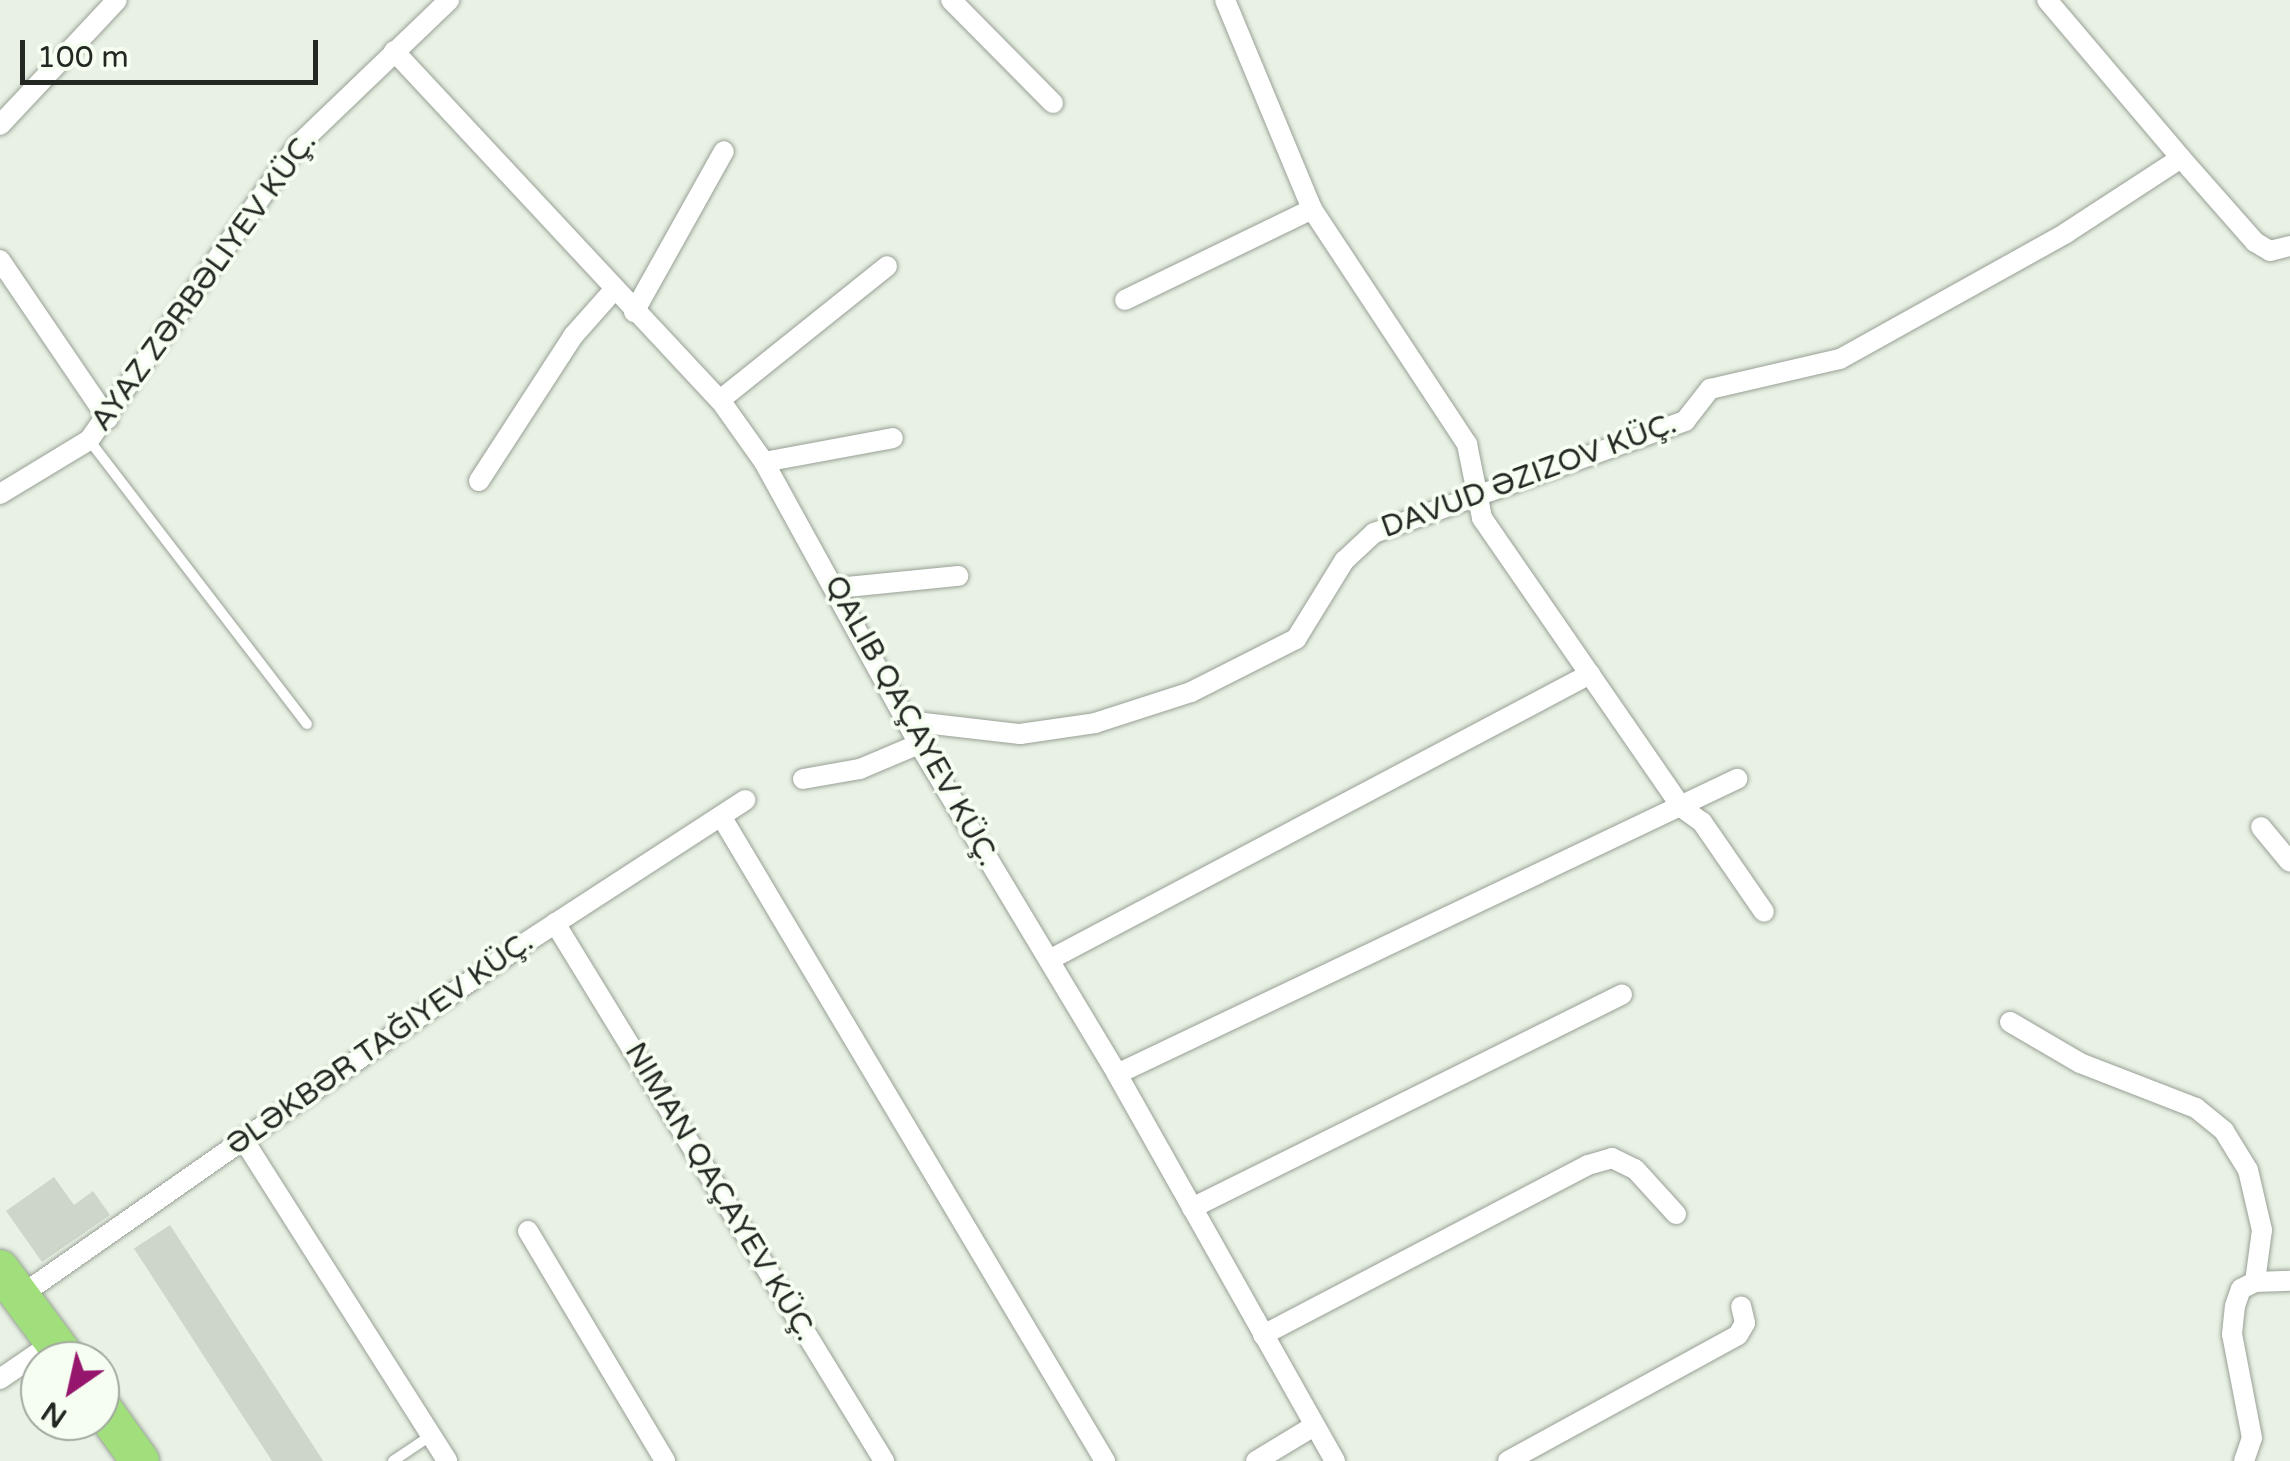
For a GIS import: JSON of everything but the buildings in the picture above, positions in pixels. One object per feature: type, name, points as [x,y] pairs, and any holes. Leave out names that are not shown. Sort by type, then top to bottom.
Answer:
[{"type":"highway","points":[[10,1282],[53,1341]]},
{"type":"highway","points":[[120,1433],[140,1461]]},
{"type":"street","points":[[0,126],[118,0]]},
{"type":"street","name":"AYAZ ZƏRBƏLIYEV KÜÇ.","points":[[0,494],[89,440],[108,419],[297,146],[449,0]]},
{"type":"street","points":[[951,0],[1053,103]]},
{"type":"street","points":[[1224,0],[1312,208],[1448,408],[1467,444],[1473,496],[1681,807],[1702,822],[1764,912]]},
{"type":"street","points":[[2047,0],[2255,242],[2287,254]]},
{"type":"street","name":"QALIB QAÇAYEV KÜÇ.","points":[[394,51],[612,292],[720,400],[764,462],[837,588],[919,744],[1117,1074],[1334,1461]]},
{"type":"street","points":[[634,312],[724,152]]},
{"type":"street","name":"DAVUD ƏZIZOV KÜÇ.","points":[[907,721],[1020,734],[1095,723],[1191,692],[1296,639],[1361,541],[1473,496],[1685,421],[1710,389],[1840,359],[2066,233],[2181,158]]},
{"type":"street","points":[[1125,300],[1312,208]]},
{"type":"street","points":[[0,260],[108,419]]},
{"type":"street","points":[[720,400],[888,266]]},
{"type":"street","points":[[479,480],[573,336],[612,292]]},
{"type":"street","points":[[764,462],[893,438]]},
{"type":"street","points":[[837,588],[958,576]]},
{"type":"street","points":[[1048,960],[1590,674]]},
{"type":"street","points":[[804,779],[860,769],[919,744]]},
{"type":"street","points":[[1117,1074],[1737,779]]},
{"type":"street","points":[[10,1282],[243,1139],[556,923],[745,800]]},
{"type":"street","points":[[721,816],[1105,1461]]},
{"type":"street","points":[[2261,827],[2290,862]]},
{"type":"street","name":"NIMAN QAÇAYEV KÜÇ.","points":[[556,923],[884,1461]]},
{"type":"street","points":[[1192,1208],[1622,995]]},
{"type":"street","points":[[2010,1022],[2080,1063],[2196,1108],[2224,1131],[2248,1170],[2262,1230],[2255,1282]]},
{"type":"street","points":[[243,1139],[447,1461]]},
{"type":"street","points":[[1263,1336],[1588,1165],[1612,1158],[1634,1168],[1676,1214]]},
{"type":"street","points":[[528,1231],[665,1461]]},
{"type":"street","points":[[2244,1461],[2252,1438],[2232,1334],[2241,1289],[2255,1282],[2290,1281]]},
{"type":"street","points":[[1508,1461],[1738,1335],[1745,1323],[1741,1306]]},
{"type":"street","points":[[1256,1461],[1314,1426]]},
{"type":"lane","points":[[89,440],[307,724]]},
{"type":"lane","points":[[393,1461],[431,1435]]}]
